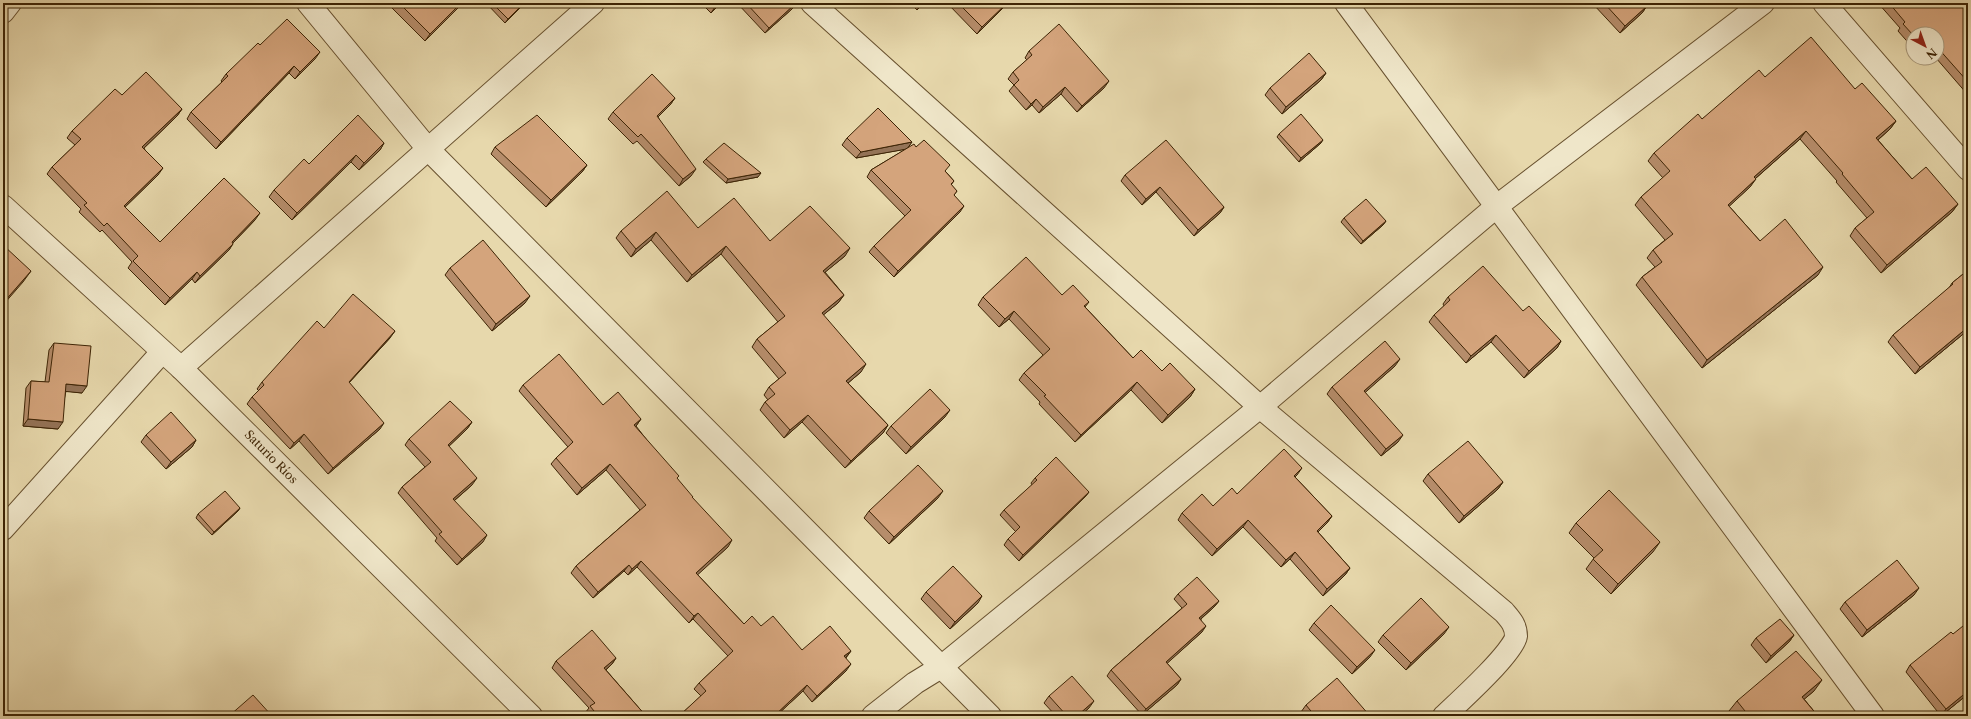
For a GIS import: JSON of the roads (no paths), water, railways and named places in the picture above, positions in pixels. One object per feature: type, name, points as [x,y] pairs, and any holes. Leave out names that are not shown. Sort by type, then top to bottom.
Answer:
[{"type":"street","points":[[3,12],[10,3]]},
{"type":"street","points":[[308,3],[428,149],[990,716]]},
{"type":"street","points":[[181,368],[593,3]]},
{"type":"street","points":[[812,3],[1260,407],[1504,612],[1514,624],[1516,637],[1506,654],[1444,716]]},
{"type":"street","points":[[1346,3],[1873,716]]},
{"type":"street","points":[[874,716],[915,683],[941,667],[1260,407],[1496,206],[1763,3]]},
{"type":"street","points":[[1824,3],[1968,169]]},
{"type":"street","name":"Saturio Ríos","points":[[3,206],[181,368],[531,716]]},
{"type":"street","points":[[3,529],[162,352]]}]
